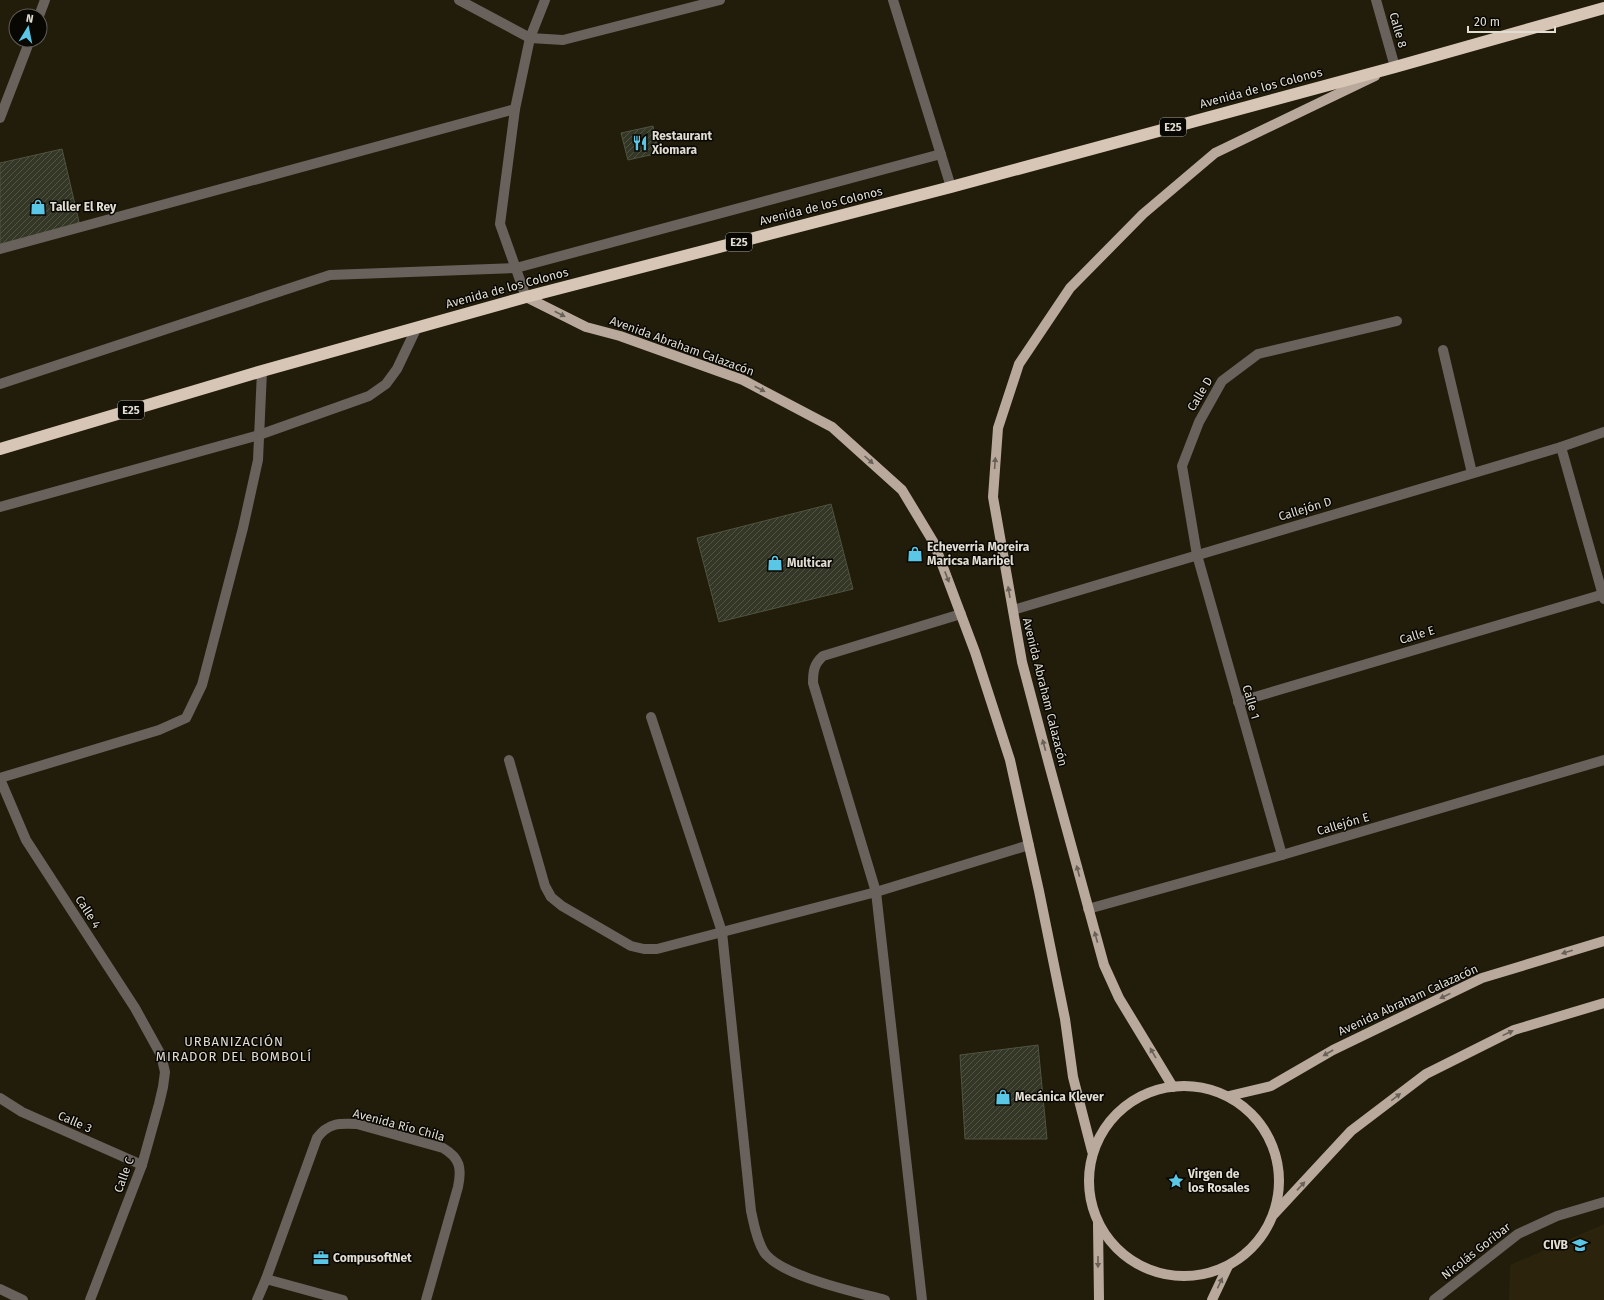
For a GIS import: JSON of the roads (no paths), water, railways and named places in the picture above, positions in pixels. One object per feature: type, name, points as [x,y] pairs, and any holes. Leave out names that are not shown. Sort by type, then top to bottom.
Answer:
[{"type":"highway","name":"Avenida de los Colonos","points":[[0,449],[262,370],[526,297],[951,187],[1395,67],[1604,8]]},
{"type":"main road","name":"Avenida Abraham Calazacón","points":[[1173,1087],[1116,991],[1104,965],[1022,662],[993,497],[998,428],[1019,364],[1070,288],[1143,214],[1215,153],[1395,67]]},
{"type":"main road","name":"Avenida Abraham Calazacón","points":[[526,297],[586,327],[620,336],[743,380],[832,427],[902,490],[934,543],[975,652],[1010,760],[1066,1019],[1073,1077],[1092,1151]]},
{"type":"main road","name":"Avenida Abraham Calazacón","points":[[1229,1096],[1271,1086],[1333,1050],[1482,978],[1604,941]]},
{"type":"main road","points":[[1098,1224],[1120,1253],[1136,1264],[1165,1275],[1199,1275],[1228,1266],[1252,1248],[1274,1214],[1351,1131],[1426,1074],[1514,1030],[1604,1003]]},
{"type":"main road","points":[[1098,1300],[1098,1224],[1088,1189],[1092,1151],[1111,1118],[1129,1102],[1163,1087],[1198,1086],[1229,1096],[1245,1107],[1267,1132],[1277,1155],[1280,1185],[1274,1214]]},
{"type":"main road","points":[[1212,1300],[1228,1266]]},
{"type":"street","points":[[459,0],[530,38],[563,40],[720,0]]},
{"type":"street","points":[[526,297],[500,224],[515,109],[530,38],[545,0]]},
{"type":"street","points":[[893,0],[951,187]]},
{"type":"street","name":"Calle 8","points":[[1376,0],[1395,67]]},
{"type":"street","points":[[0,118],[27,48]]},
{"type":"street","points":[[0,249],[515,109]]},
{"type":"street","points":[[0,384],[330,275],[516,268],[942,154]]},
{"type":"street","name":"Calle D","points":[[1197,555],[1182,466],[1199,422],[1222,381],[1258,354],[1397,321]]},
{"type":"street","points":[[0,507],[259,435],[369,396],[386,384],[397,369],[417,327]]},
{"type":"street","points":[[1443,350],[1472,473]]},
{"type":"street","points":[[0,778],[159,730],[186,718],[202,685],[243,528],[258,460],[262,370]]},
{"type":"street","name":"Callejón D","points":[[1013,610],[1561,447],[1604,432]]},
{"type":"street","points":[[1561,447],[1603,596]]},
{"type":"street","name":"Calle 1","points":[[1197,555],[1282,855]]},
{"type":"street","name":"Calle E","points":[[1238,702],[1603,596]]},
{"type":"street","points":[[922,1300],[876,892],[813,683],[813,672],[816,662],[823,656],[961,614]]},
{"type":"street","points":[[651,717],[722,932],[751,1210],[757,1239],[764,1252],[775,1263],[802,1276],[885,1300]]},
{"type":"street","points":[[509,760],[545,886],[551,897],[562,906],[631,946],[644,949],[657,949],[876,892],[1028,845]]},
{"type":"street","name":"Callejón E","points":[[1088,909],[1282,855],[1604,760]]},
{"type":"street","name":"Calle 4","points":[[0,778],[26,840],[135,1008],[161,1055]]},
{"type":"street","name":"Calle C","points":[[90,1300],[142,1165],[163,1087],[164,1072],[161,1055]]},
{"type":"street","name":"Calle 3","points":[[0,1098],[22,1112],[142,1165]]},
{"type":"street","name":"Avenida Río Chila","points":[[257,1300],[317,1138],[324,1129],[333,1125],[357,1124],[443,1148],[452,1154],[459,1163],[460,1176],[458,1187],[426,1300]]},
{"type":"street","name":"Nicolás Goríbar","points":[[1434,1300],[1518,1234],[1557,1216],[1604,1202]]},
{"type":"street","points":[[266,1279],[343,1300]]},
{"type":"street","points":[[0,1289],[23,1300]]},
{"type":"place","name":"Restaurant Xiomara","points":[[640,143]]},
{"type":"place","name":"Taller El Rey","points":[[38,207]]},
{"type":"place","name":"Echeverria Moreira Maricsa Maribel","points":[[915,554]]},
{"type":"place","name":"Multicar","points":[[775,563]]},
{"type":"place","name":"Mecánica Klever","points":[[1003,1097]]},
{"type":"place","name":"Virgen de los Rosales","points":[[1176,1181]]},
{"type":"place","name":"CIVB","points":[[1580,1245]]},
{"type":"place","name":"CompusoftNet","points":[[321,1258]]},
{"type":"district","name":"URBANIZACIÓN MIRADOR DEL BOMBOLÍ","points":[[234,1048]]}]
